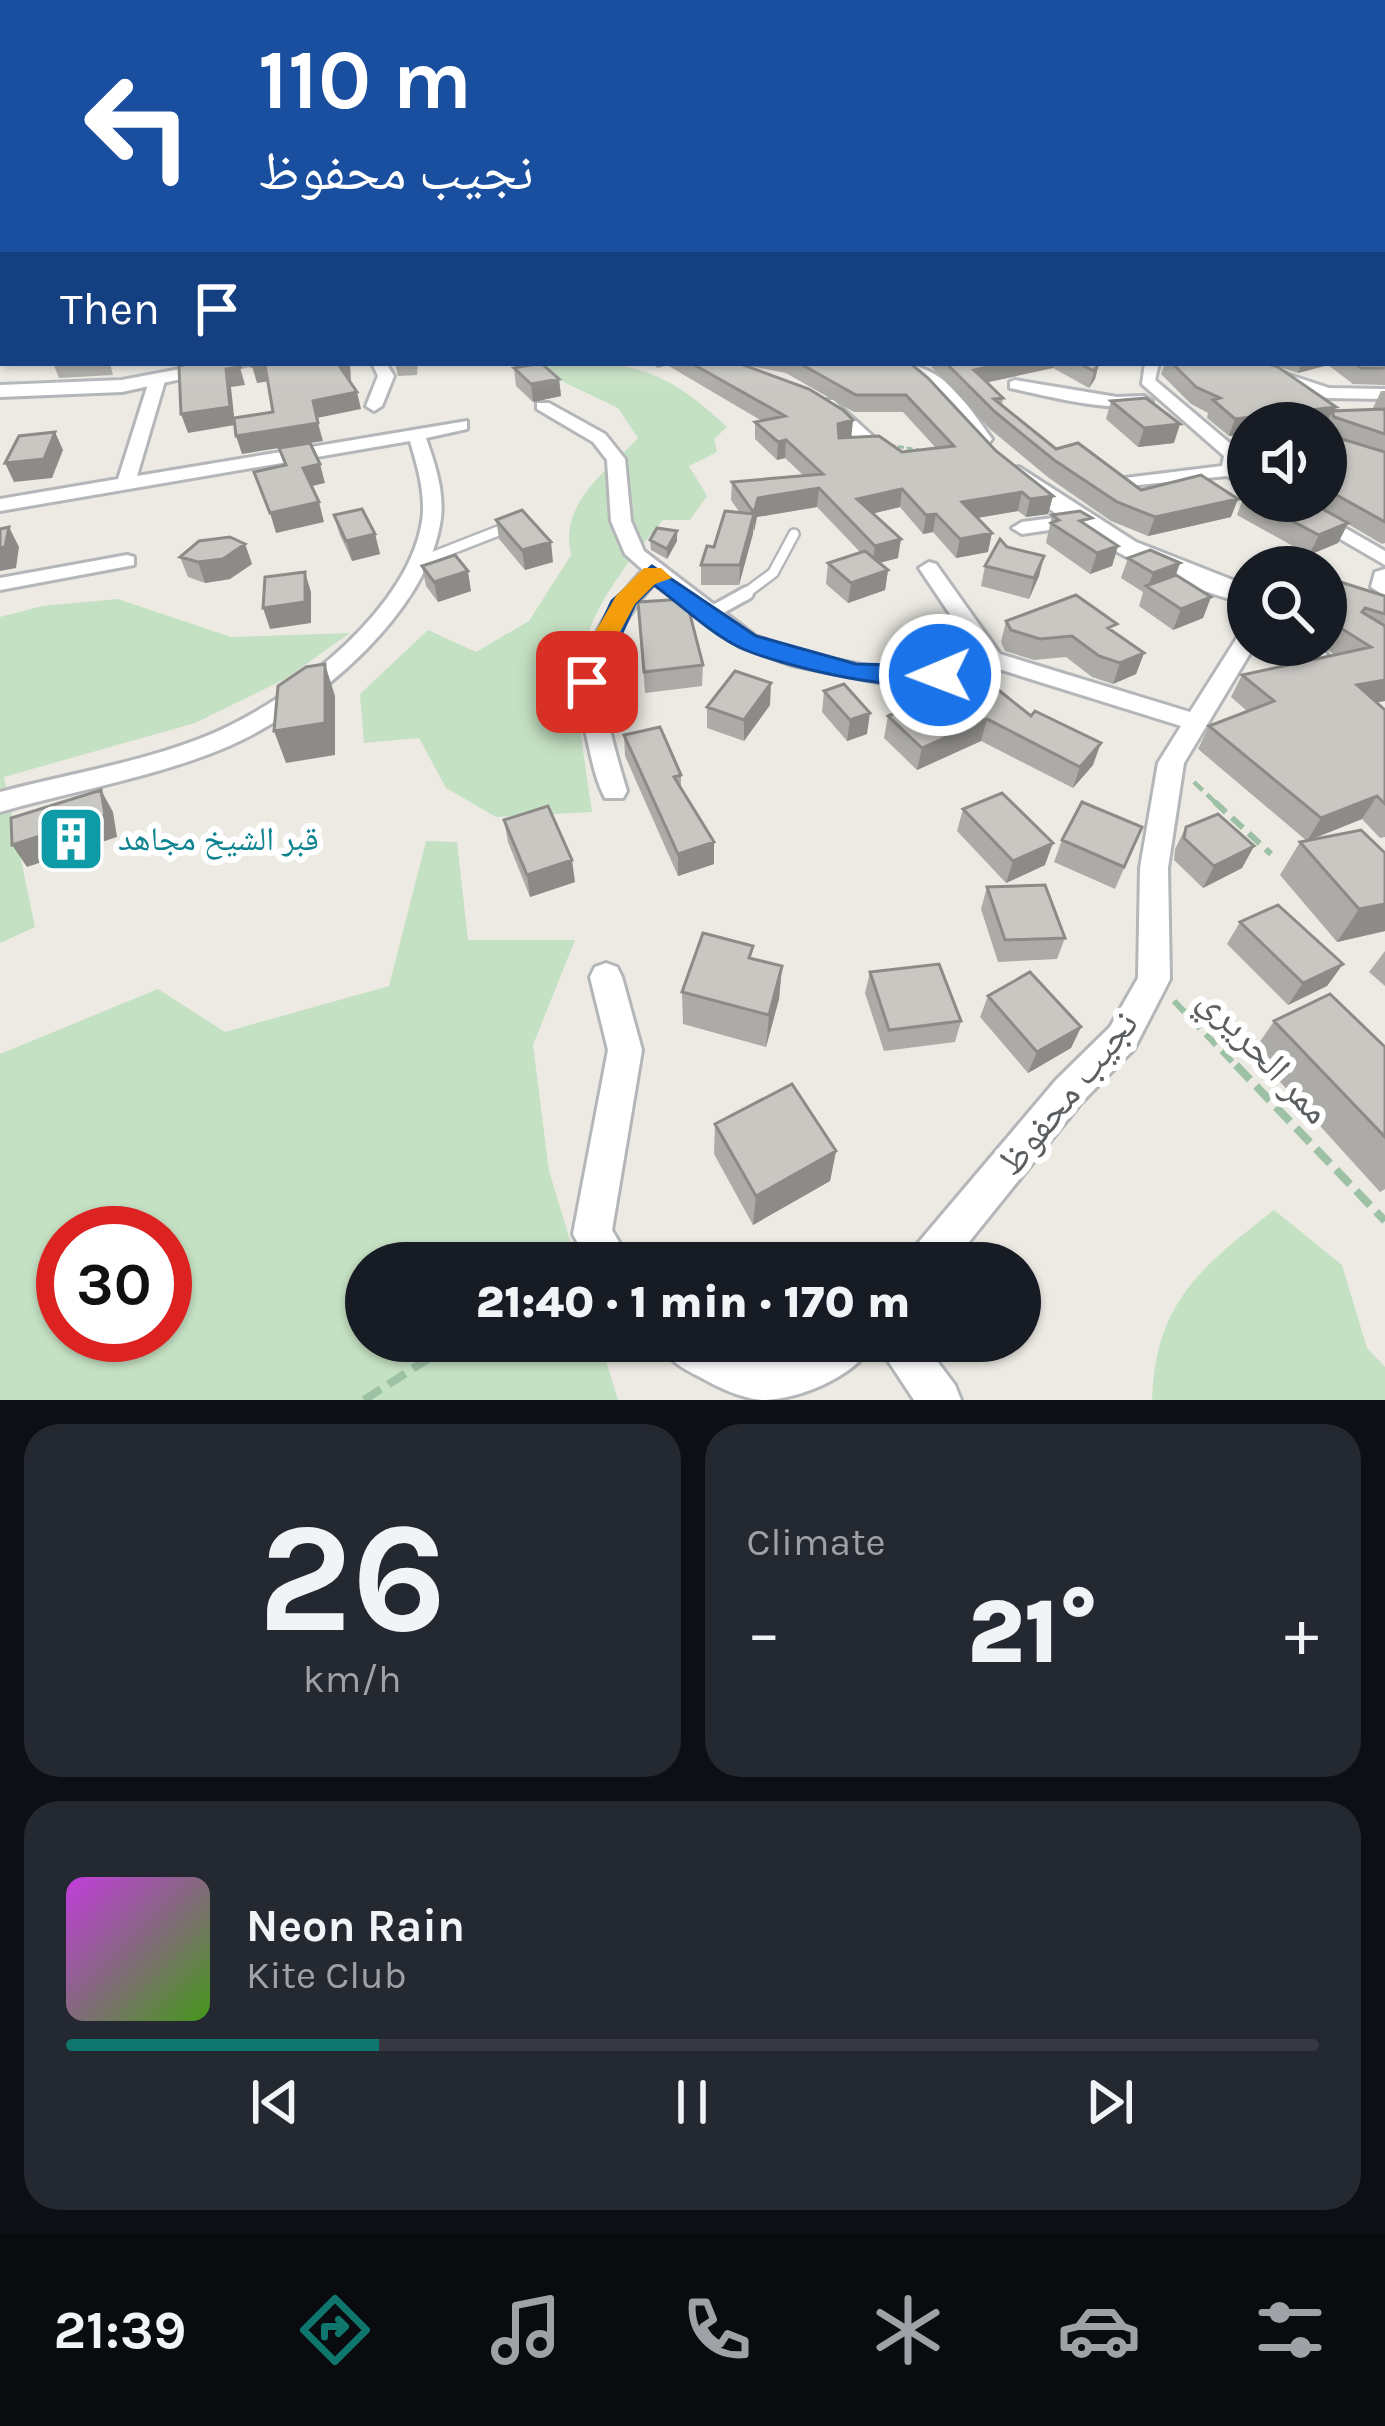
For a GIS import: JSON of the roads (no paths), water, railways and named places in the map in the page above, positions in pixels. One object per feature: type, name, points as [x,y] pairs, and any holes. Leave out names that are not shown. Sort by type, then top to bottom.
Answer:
[{"type":"street","points":[[0,391],[157,381],[230,366]]},
{"type":"street","points":[[374,406],[386,376],[381,366]]},
{"type":"street","points":[[909,366],[937,382],[968,428],[1076,521],[1187,576],[1227,588]]},
{"type":"street","points":[[1155,366],[1147,381],[1227,453]]},
{"type":"street","points":[[1247,366],[1327,393],[1385,394]]},
{"type":"street","points":[[127,480],[157,381]]},
{"type":"street","points":[[1015,385],[1117,402],[1170,399]]},
{"type":"street","points":[[804,390],[836,408],[872,444],[846,448]]},
{"type":"street","points":[[543,406],[599,438],[616,459],[621,521],[635,554],[652,573],[747,641],[855,673],[940,675],[992,658],[1193,721]]},
{"type":"street","points":[[0,505],[127,480],[326,454],[461,425]]},
{"type":"street","points":[[0,802],[214,743],[278,707],[361,646],[393,610],[424,560],[428,462],[417,436]]},
{"type":"street","points":[[1125,483],[1227,467]]},
{"type":"street","points":[[1022,528],[1076,521]]},
{"type":"street","points":[[1321,522],[1385,559]]},
{"type":"street","points":[[0,584],[127,561]]},
{"type":"street","points":[[929,568],[992,658]]},
{"type":"street","points":[[614,791],[587,682],[624,601],[652,573]]},
{"type":"street","name":"نجيب محفوظ","points":[[944,1242],[1068,1092],[1122,1038],[1154,979],[1154,868],[1171,763],[1229,666]]},
{"type":"street","points":[[597,1242],[592,1234],[625,1050],[606,976]]},
{"type":"street","points":[[711,1362],[732,1376],[782,1380],[823,1362]]},
{"type":"street","points":[[912,1362],[940,1400]]},
{"type":"lane","points":[[424,560],[523,520]]},
{"type":"lane","points":[[709,614],[770,579],[789,559],[794,534]]},
{"type":"place","name":"قبر الشيخ مجاهد","points":[[71,839]]}]
